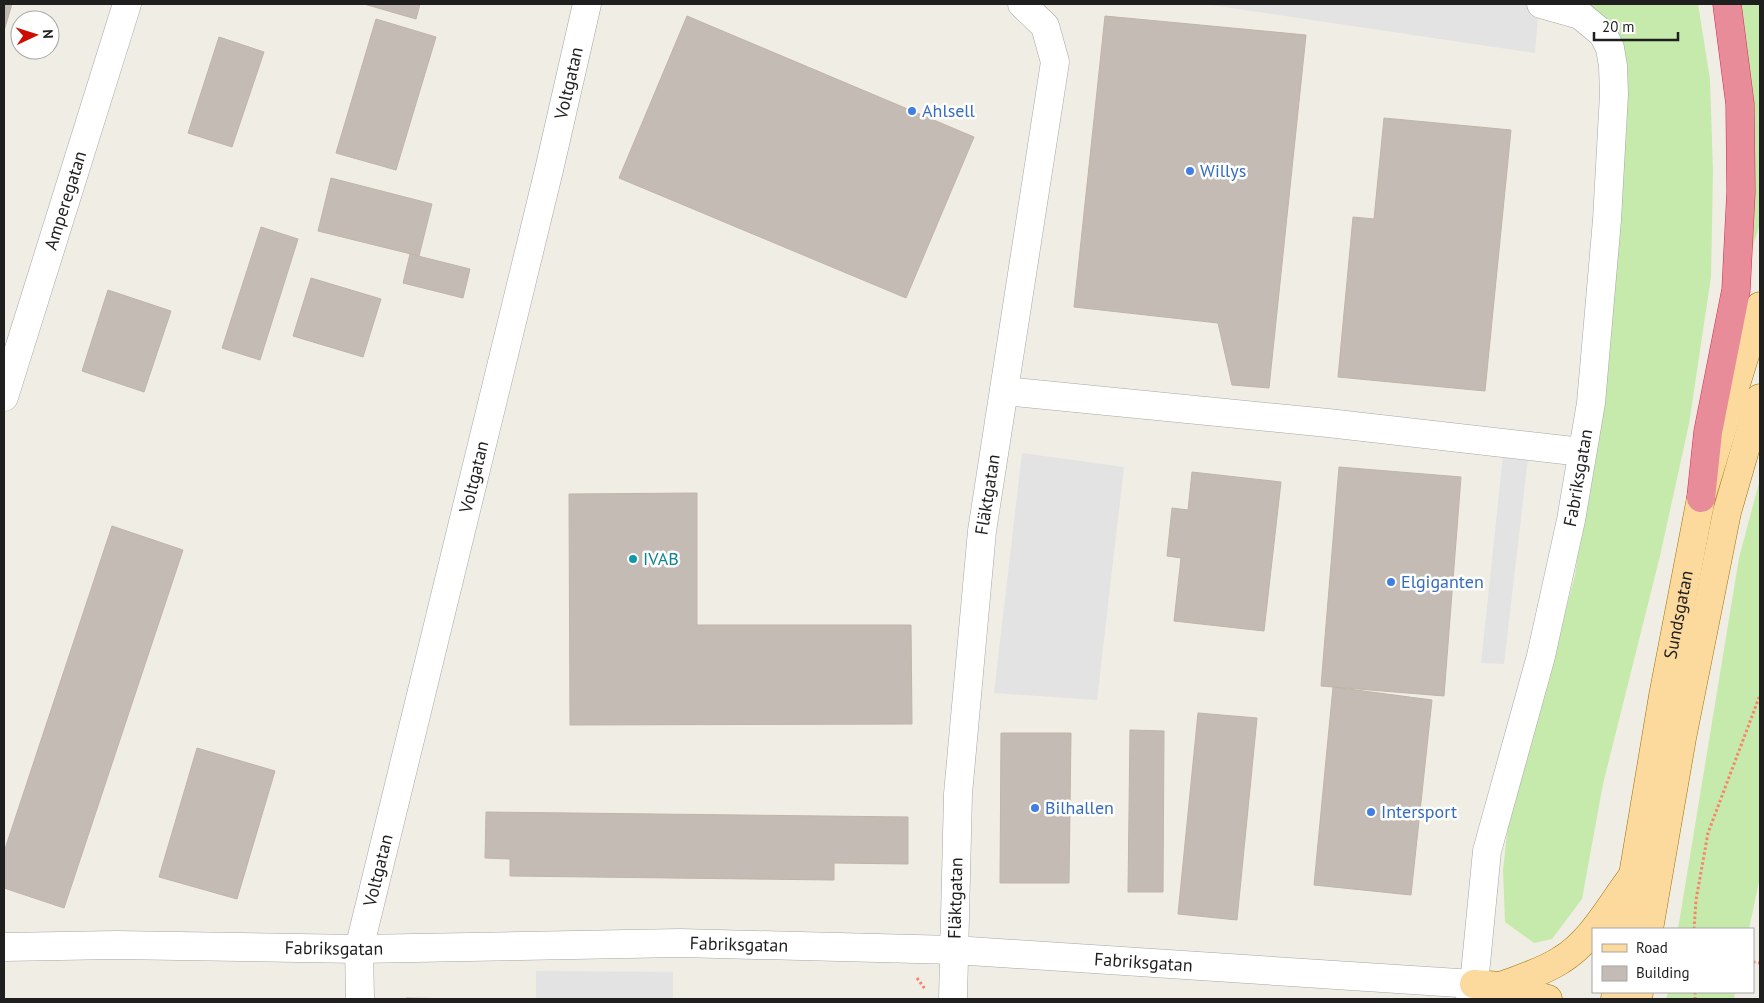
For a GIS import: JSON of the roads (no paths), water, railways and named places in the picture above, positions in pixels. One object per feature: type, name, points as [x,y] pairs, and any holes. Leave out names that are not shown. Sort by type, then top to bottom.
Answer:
[{"type":"highway","points":[[1701,498],[1708,432],[1736,290],[1740,221],[1740,104],[1727,4]]},
{"type":"main road","name":"Sundsgatan","points":[[1624,928],[1701,498],[1760,306]]},
{"type":"main road","name":"Sundsgatan","points":[[1650,928],[1682,738],[1727,512],[1760,398]]},
{"type":"main road","points":[[1593,928],[1632,877]]},
{"type":"main road","points":[[1472,992],[1501,986],[1562,960],[1580,945],[1592,929]]},
{"type":"main road","points":[[1501,986],[1548,999]]},
{"type":"street","name":"Amperegatan","points":[[4,398],[127,4]]},
{"type":"street","name":"Voltgatan","points":[[360,999],[360,949],[549,170],[587,4]]},
{"type":"street","name":"Fabriksgatan","points":[[4,947],[116,945],[360,949],[680,943],[954,950],[1472,992],[1487,851],[1541,656],[1571,520],[1591,403],[1607,220],[1612,144],[1613,66],[1606,41],[1592,24],[1580,15],[1541,4]]},
{"type":"street","name":"Fläktgatan","points":[[953,999],[958,794],[982,532],[1054,62],[1046,26],[1029,6]]},
{"type":"street","points":[[1004,391],[1328,423],[1582,452]]},
{"type":"place","name":"Ahlsell","points":[[912,111]]},
{"type":"place","name":"Willys","points":[[1190,171]]},
{"type":"place","name":"IVAB","points":[[633,559]]},
{"type":"place","name":"Elgiganten","points":[[1391,582]]},
{"type":"place","name":"Bilhallen","points":[[1035,808]]},
{"type":"place","name":"Intersport","points":[[1371,812]]}]
